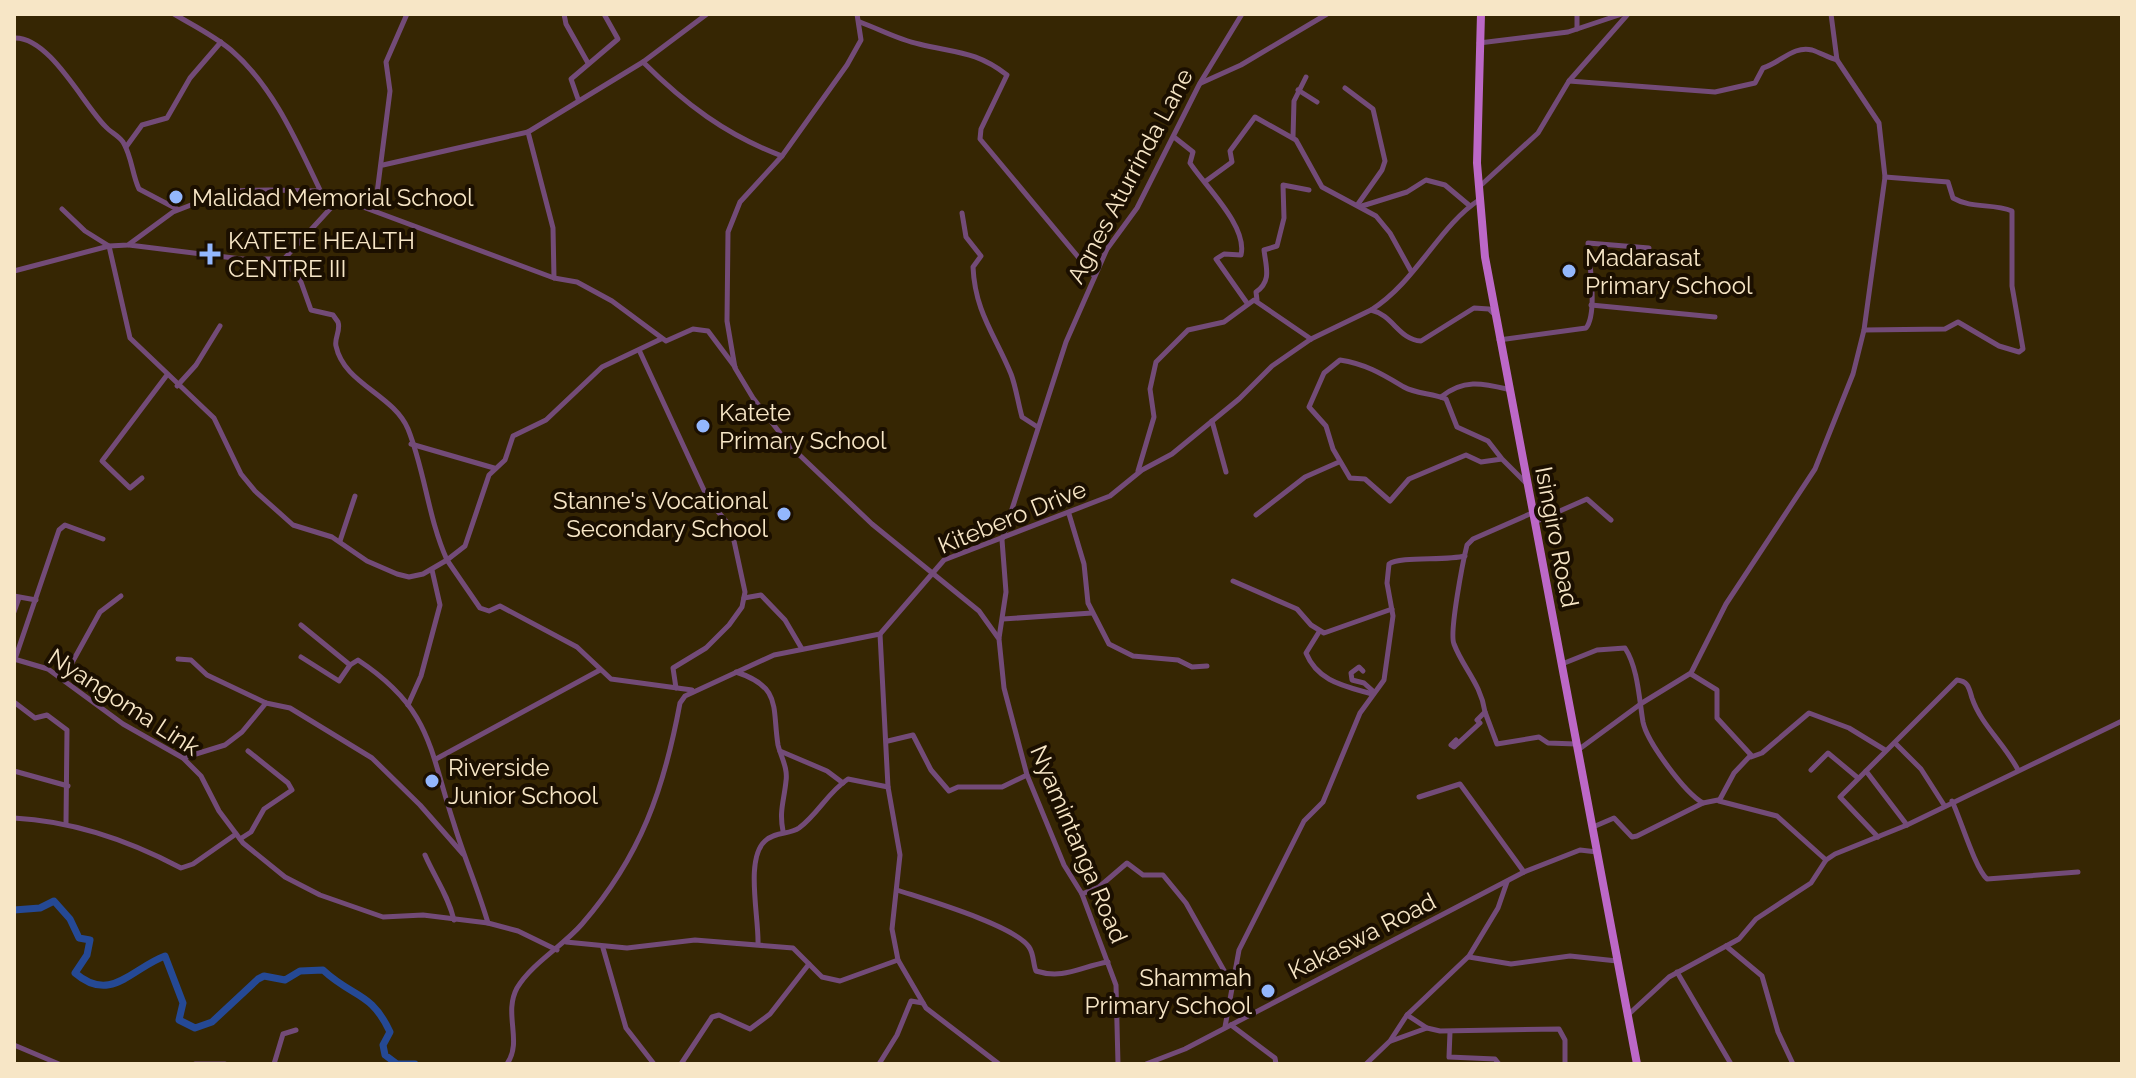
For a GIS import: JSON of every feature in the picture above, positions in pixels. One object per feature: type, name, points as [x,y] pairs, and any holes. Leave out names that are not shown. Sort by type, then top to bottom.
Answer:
[{"type":"main road","name":"Isingiro Road","points":[[1481,14],[1476,104],[1479,200],[1494,314],[1637,1064]]},
{"type":"street","points":[[174,14],[221,42],[241,60],[293,133],[320,191]]},
{"type":"street","points":[[375,209],[390,91],[386,62],[407,14]]},
{"type":"street","points":[[564,14],[566,24],[588,63]]},
{"type":"street","points":[[578,99],[570,82],[618,39],[604,14]]},
{"type":"street","points":[[383,165],[528,132],[643,62],[707,14]]},
{"type":"street","points":[[735,368],[727,321],[728,232],[740,202],[782,156],[847,65],[861,40],[857,14]]},
{"type":"street","name":"Agnes Aturrinda Lane","points":[[999,639],[1006,592],[1002,540],[1036,426],[1094,276],[1107,249],[1137,208],[1200,83],[1242,14]]},
{"type":"street","points":[[1200,83],[1241,65],[1327,14]]},
{"type":"street","points":[[1577,14],[1577,30]]},
{"type":"street","points":[[1479,43],[1577,30],[1625,14]]},
{"type":"street","points":[[1479,187],[1538,133],[1569,81],[1625,14]]},
{"type":"street","points":[[1611,520],[1587,499],[1473,539],[1467,545],[1453,616],[1453,642],[1469,667],[1497,744],[1539,737],[1548,743],[1578,747],[1691,673],[1726,604],[1815,469],[1853,374],[1864,330],[1885,177],[1879,123],[1837,60],[1831,14]]},
{"type":"street","points":[[860,22],[916,44],[986,59],[1007,75],[981,129],[980,139],[1094,276]]},
{"type":"street","points":[[14,38],[34,43],[74,83],[102,124],[126,148],[139,189],[177,210]]},
{"type":"street","points":[[126,148],[142,125],[167,118],[190,78],[221,42]]},
{"type":"street","points":[[1569,81],[1715,92],[1755,83],[1763,68],[1780,63],[1790,52],[1809,49],[1837,60]]},
{"type":"street","points":[[643,62],[705,119],[755,146],[782,156]]},
{"type":"street","points":[[1293,138],[1294,101],[1306,77]]},
{"type":"street","points":[[1345,88],[1373,109],[1385,161],[1360,205]]},
{"type":"street","points":[[1298,90],[1317,102]]},
{"type":"street","points":[[1206,181],[1232,162],[1230,151],[1252,118],[1293,138],[1305,150],[1322,187],[1360,205],[1390,233],[1411,271]]},
{"type":"street","points":[[528,132],[553,228],[554,278]]},
{"type":"street","points":[[1174,137],[1193,152],[1190,163],[1221,202],[1243,249],[1238,257],[1224,254],[1216,259],[1247,303]]},
{"type":"street","points":[[1864,330],[1945,329],[1958,322],[1999,346],[2019,352],[2023,349],[2012,286],[2012,211],[2000,206],[1966,206],[1953,198],[1948,182],[1885,177]]},
{"type":"street","points":[[1360,205],[1407,192],[1426,180],[1445,185],[1470,206]]},
{"type":"street","points":[[1257,301],[1256,292],[1266,285],[1264,250],[1277,246],[1282,228],[1283,185],[1309,190]]},
{"type":"street","points":[[128,245],[177,210],[234,189],[320,191],[554,278],[577,282],[612,301],[661,339],[669,340],[702,328],[714,337],[771,424],[790,446],[872,524],[979,611],[999,639]]},
{"type":"street","points":[[14,272],[109,246],[128,245],[242,259],[284,259],[340,198]]},
{"type":"street","name":"Kitebero Drive","points":[[880,634],[944,560],[1110,496],[1137,474],[1172,454],[1239,399],[1262,373],[1311,339],[1393,296],[1411,271],[1479,200]]},
{"type":"street","points":[[62,209],[85,231],[109,246],[127,332],[177,386],[214,418],[248,484],[293,525],[340,541],[367,561],[409,577],[432,570],[465,546],[494,468],[505,460],[513,436],[546,420],[593,373],[661,339]]},
{"type":"street","points":[[962,213],[966,237],[981,256],[973,267],[979,303],[994,344],[1010,373],[1022,417],[1036,426]]},
{"type":"street","points":[[1498,340],[1586,328],[1590,323],[1591,305],[1588,243],[1649,248]]},
{"type":"street","points":[[284,259],[301,282],[311,310],[333,315],[338,322],[335,343],[349,369],[386,399],[406,426],[432,524],[447,560],[480,608],[489,611],[500,606],[542,626],[577,647],[600,670],[621,683],[693,690]]},
{"type":"street","points":[[1137,474],[1154,417],[1150,389],[1156,362],[1188,330],[1224,322],[1247,303],[1257,301],[1311,339]]},
{"type":"street","points":[[1591,305],[1715,317]]},
{"type":"street","points":[[1371,310],[1386,315],[1415,341],[1430,338],[1474,308],[1489,309],[1494,314]]},
{"type":"street","points":[[177,386],[191,372],[220,326]]},
{"type":"street","points":[[640,352],[709,501],[731,527],[743,576],[744,598],[737,615],[713,641],[673,668],[676,688]]},
{"type":"street","points":[[1502,459],[1481,462],[1462,455],[1409,479],[1390,501],[1365,479],[1350,478],[1339,462],[1326,426],[1309,410],[1324,373],[1331,365],[1340,360],[1356,363],[1385,373],[1405,388],[1448,401],[1457,427],[1488,441],[1526,483]]},
{"type":"street","points":[[142,478],[130,488],[102,461],[167,375]]},
{"type":"street","points":[[1441,397],[1463,384],[1480,383],[1507,389]]},
{"type":"street","points":[[1212,421],[1226,472]]},
{"type":"street","points":[[411,444],[494,468]]},
{"type":"street","points":[[1256,515],[1305,477],[1339,462]]},
{"type":"street","points":[[340,541],[355,496]]},
{"type":"street","points":[[1069,514],[1084,564],[1092,613],[1109,644],[1133,656],[1183,661],[1192,667],[1207,666]]},
{"type":"street","points":[[15,659],[62,527],[103,539]]},
{"type":"street","points":[[1276,1064],[1275,1058],[1228,1026],[1231,984],[1244,939],[1304,821],[1320,806],[1332,787],[1343,748],[1373,693],[1384,680],[1392,609],[1387,583],[1392,561],[1442,561],[1465,556]]},
{"type":"street","points":[[408,705],[421,676],[440,605],[432,570]]},
{"type":"street","points":[[1233,581],[1297,609],[1319,632],[1327,633],[1392,609]]},
{"type":"street","points":[[744,598],[761,595],[785,620],[802,649]]},
{"type":"street","points":[[63,679],[100,612],[121,596]]},
{"type":"street","points":[[14,612],[17,597],[36,600]]},
{"type":"street","points":[[1003,619],[1092,613]]},
{"type":"street","points":[[301,625],[350,665]]},
{"type":"street","points":[[1319,632],[1306,653],[1311,661],[1332,683],[1373,693]]},
{"type":"street","points":[[507,1064],[515,1045],[509,1021],[518,986],[566,942],[607,895],[631,856],[667,772],[680,703],[693,690],[774,655],[880,634],[888,741],[888,787],[900,855],[892,929],[898,960],[923,1003],[935,1017],[999,1064]]},
{"type":"street","name":"Nyamintanga Road","points":[[999,639],[1004,688],[1027,775],[1064,865],[1082,894],[1116,985],[1118,1064]]},
{"type":"street","points":[[1562,664],[1597,650],[1625,648],[1642,703],[1644,726],[1690,794],[1703,803]]},
{"type":"street","points":[[301,657],[339,681],[356,660],[369,668],[408,705],[427,733],[448,808],[488,923]]},
{"type":"street","name":"Nyangoma Link","points":[[15,659],[37,665],[63,679],[123,724],[183,758],[201,776],[219,811],[238,836],[278,873],[332,900],[383,917],[417,915],[488,923],[518,931],[557,950]]},
{"type":"street","points":[[178,659],[191,660],[207,675],[266,703],[290,708],[380,765],[468,861]]},
{"type":"street","points":[[1363,671],[1359,667],[1351,673],[1352,680],[1364,683],[1373,693]]},
{"type":"street","points":[[436,759],[600,670]]},
{"type":"street","points":[[736,672],[752,677],[767,689],[777,710],[780,751],[786,770],[779,808],[783,831]]},
{"type":"street","points":[[1691,673],[1717,690],[1717,718],[1751,757]]},
{"type":"street","points":[[1878,837],[1840,798],[1942,693],[1960,679],[2018,770]]},
{"type":"street","points":[[14,702],[35,718],[47,715],[67,729],[66,823]]},
{"type":"street","points":[[183,758],[225,745],[242,732],[266,703]]},
{"type":"street","points":[[1456,740],[1451,745],[1454,747],[1480,723],[1477,720],[1485,712]]},
{"type":"street","points":[[1718,800],[1734,773],[1809,713],[1849,728],[1885,750]]},
{"type":"street","points":[[1628,1015],[1677,972],[1739,939],[1756,919],[1811,883],[1826,860],[1907,825],[2122,721]]},
{"type":"street","points":[[888,741],[913,735],[931,770],[949,791],[958,787],[1002,787],[1027,775]]},
{"type":"street","points":[[1895,744],[1921,769],[1944,805]]},
{"type":"street","points":[[14,818],[66,823],[153,852],[181,868],[251,832],[264,809],[292,790],[288,783],[248,751]]},
{"type":"street","points":[[780,751],[789,758],[827,771],[843,783]]},
{"type":"street","points":[[1811,770],[1829,753],[1858,778]]},
{"type":"street","points":[[14,771],[68,786]]},
{"type":"street","points":[[1866,771],[1907,825]]},
{"type":"street","points":[[758,944],[759,913],[752,871],[762,844],[783,831],[800,827],[843,783],[854,778],[888,787]]},
{"type":"street","points":[[1419,797],[1460,784],[1524,872]]},
{"type":"street","points":[[1593,827],[1614,818],[1634,837],[1703,803],[1718,800],[1777,816],[1826,860]]},
{"type":"street","points":[[1952,801],[1969,837],[1976,862],[1987,879],[2078,872]]},
{"type":"street","name":"Kakaswa Road","points":[[1146,1064],[1185,1049],[1524,872],[1580,850],[1598,852]]},
{"type":"street","points":[[425,855],[434,877],[447,893],[454,920]]},
{"type":"street","points":[[1082,894],[1099,887],[1127,863],[1143,875],[1163,875],[1186,903],[1231,984]]},
{"type":"street","points":[[1366,1064],[1390,1041],[1407,1015],[1469,956],[1498,908],[1507,881]]},
{"type":"street","points":[[897,890],[959,910],[1022,940],[1031,952],[1036,971],[1041,973],[1065,975],[1108,962]]},
{"type":"street","points":[[566,942],[603,948],[695,940],[793,948],[828,980],[840,981],[898,960]]},
{"type":"street","points":[[1726,946],[1762,976],[1778,1032],[1793,1064]]},
{"type":"street","points":[[603,948],[626,1028],[654,1064]]},
{"type":"street","points":[[1469,956],[1511,964],[1570,956],[1618,961]]},
{"type":"street","points":[[681,1064],[712,1017],[719,1015],[750,1029],[770,1014],[809,964]]},
{"type":"street","points":[[1677,972],[1731,1064]]},
{"type":"street","points":[[879,1064],[897,1035],[911,1001],[923,1003]]},
{"type":"street","points":[[1407,1015],[1427,1028],[1450,1031],[1559,1029],[1565,1040],[1565,1064]]},
{"type":"street","points":[[1390,1041],[1427,1028]]},
{"type":"street","points":[[274,1064],[283,1034],[296,1030]]},
{"type":"street","points":[[1450,1031],[1449,1057],[1495,1059],[1499,1064]]},
{"type":"street","points":[[14,1045],[59,1064]]},
{"type":"street","points":[[195,1064],[225,1064]]},
{"type":"waterway","points":[[14,910],[40,908],[54,901],[70,919],[79,938],[90,940],[87,955],[75,973],[88,982],[100,985],[121,981],[165,956],[183,1003],[179,1020],[195,1028],[212,1022],[264,976],[285,980],[300,971],[323,970],[376,1009],[390,1032],[383,1045],[385,1055],[397,1064]]},
{"type":"waterway","points":[[399,1064],[415,1064]]},
{"type":"place","name":"Malidad Memorial School","points":[[176,197]]},
{"type":"place","name":"KATETE HEALTH CENTRE III","points":[[210,254]]},
{"type":"place","name":"Madarasat Primary School","points":[[1569,271]]},
{"type":"place","name":"Katete Primary School","points":[[703,426]]},
{"type":"place","name":"Stanne's Vocational Secondary School","points":[[784,514]]},
{"type":"place","name":"Riverside Junior School","points":[[432,781]]},
{"type":"place","name":"Shammah Primary School","points":[[1268,991]]}]
